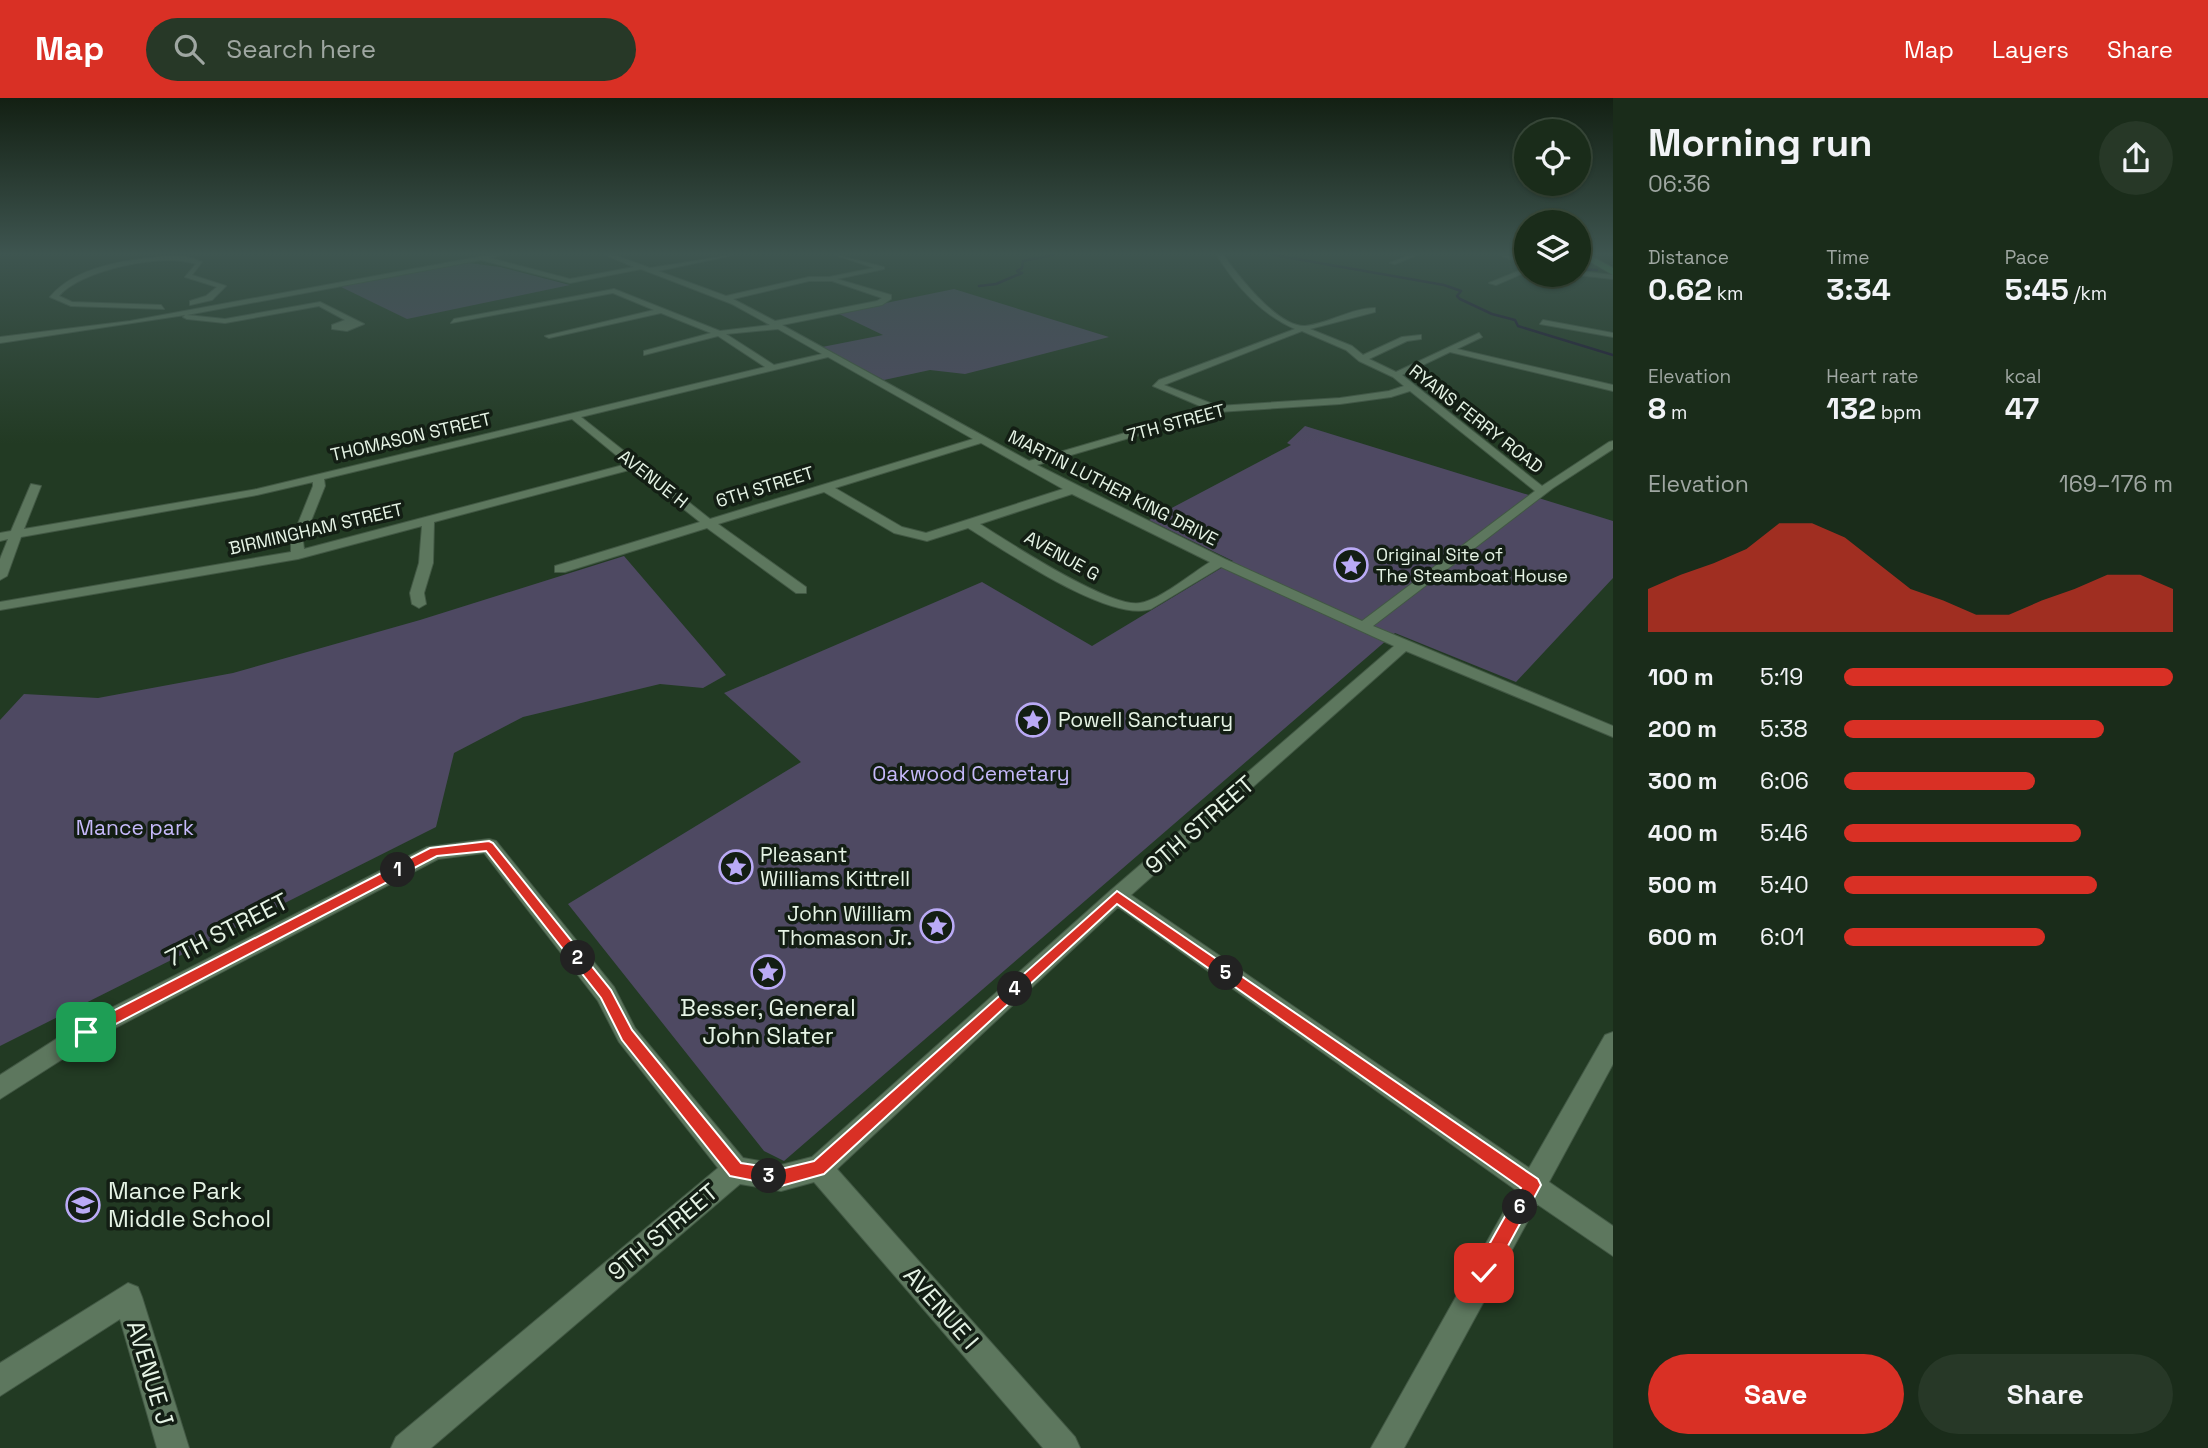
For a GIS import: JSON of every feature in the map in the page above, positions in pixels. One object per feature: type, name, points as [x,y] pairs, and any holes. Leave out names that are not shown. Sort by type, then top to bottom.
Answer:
[{"type":"street","points":[[0,340],[82,331],[135,318]]},
{"type":"street","points":[[202,318],[225,321],[242,318]]},
{"type":"street","points":[[347,318],[348,322]]},
{"type":"street","points":[[454,321],[470,318]]},
{"type":"street","points":[[549,336],[628,318]]},
{"type":"street","points":[[682,318],[720,334],[772,368]]},
{"type":"street","name":"MARTIN LUTHER KING DRIVE","points":[[762,318],[1073,490],[1220,562],[1404,645],[1613,732]]},
{"type":"street","points":[[647,353],[720,334],[812,318]]},
{"type":"street","name":"RYANS FERRY ROAD","points":[[1280,318],[1349,348],[1362,359],[1396,375],[1542,491]]},
{"type":"street","points":[[1217,409],[1158,386],[1162,382],[1301,329],[1342,318]]},
{"type":"street","points":[[1543,322],[1613,335]]},
{"type":"street","points":[[1396,375],[1479,335]]},
{"type":"street","points":[[1362,359],[1405,339],[1418,337]]},
{"type":"street","points":[[1451,350],[1613,388]]},
{"type":"street","name":"THOMASON STREET","points":[[0,537],[199,503],[318,477],[827,355]]},
{"type":"street","name":"7TH STREET","points":[[1027,465],[1217,409],[1340,401],[1391,394],[1410,387]]},
{"type":"street","name":"AVENUE H","points":[[575,417],[708,523],[801,590]]},
{"type":"street","name":"6TH STREET","points":[[560,569],[980,440]]},
{"type":"street","points":[[1363,627],[1542,491],[1607,455],[1613,444]]},
{"type":"street","name":"BIRMINGHAM STREET","points":[[0,606],[298,555],[634,465]]},
{"type":"street","points":[[298,555],[297,541],[319,486],[318,477]]},
{"type":"street","points":[[0,576],[35,486]]},
{"type":"street","points":[[824,487],[898,530],[918,536],[936,535],[1073,490]]},
{"type":"street","points":[[419,604],[417,593],[426,563],[428,520]]},
{"type":"street","name":"AVENUE G","points":[[971,524],[1086,590],[1121,606],[1140,608],[1220,562]]},
{"type":"street","name":"9TH STREET","points":[[407,1448],[736,1170],[781,1178],[818,1168],[1117,896],[1404,645]]},
{"type":"street","name":"7TH STREET","points":[[0,1088],[86,1032],[435,852],[489,846],[606,994],[627,1035],[736,1170]]},
{"type":"street","points":[[1117,896],[1613,1242]]},
{"type":"street","points":[[1387,1448],[1613,1042]]},
{"type":"street","name":"AVENUE I","points":[[818,1168],[1064,1448]]},
{"type":"street","name":"AVENUE J","points":[[0,1381],[128,1297],[173,1448]]},
{"type":"green space","points":[[847,318],[1048,318],[1109,337],[965,374],[930,370],[884,380],[822,347],[883,335]]},
{"type":"green space","name":"Oakwood Cemetary","points":[[1305,426],[1613,521],[1613,578],[1516,682],[1395,633],[784,1161],[764,1151],[568,904],[801,762],[724,693],[982,582],[1092,646],[1233,561],[1149,520],[1291,445],[1287,443]]},
{"type":"green space","name":"Mance park","points":[[624,556],[726,675],[703,688],[660,684],[523,717],[454,753],[436,827],[0,1046],[0,720],[24,694],[98,698],[233,673],[420,620]]},
{"type":"waterway","points":[[1507,318],[1515,320],[1518,326],[1613,355]]},
{"type":"place","name":"Original Site of The Steamboat House","points":[[1351,565]]},
{"type":"place","name":"Powell Sanctuary","points":[[1033,720]]},
{"type":"place","name":"Pleasant Williams Kittrell","points":[[736,867]]},
{"type":"place","name":"John William Thomason Jr.","points":[[937,926]]},
{"type":"place","name":"Besser, General John Slater","points":[[768,972]]},
{"type":"place","name":"Mance Park Middle School","points":[[83,1205]]},
{"type":"route","points":[[86,1032],[435,852],[489,846],[606,994],[627,1035],[736,1170],[781,1178],[818,1168],[1117,896],[1532,1185],[1484,1273]]}]
